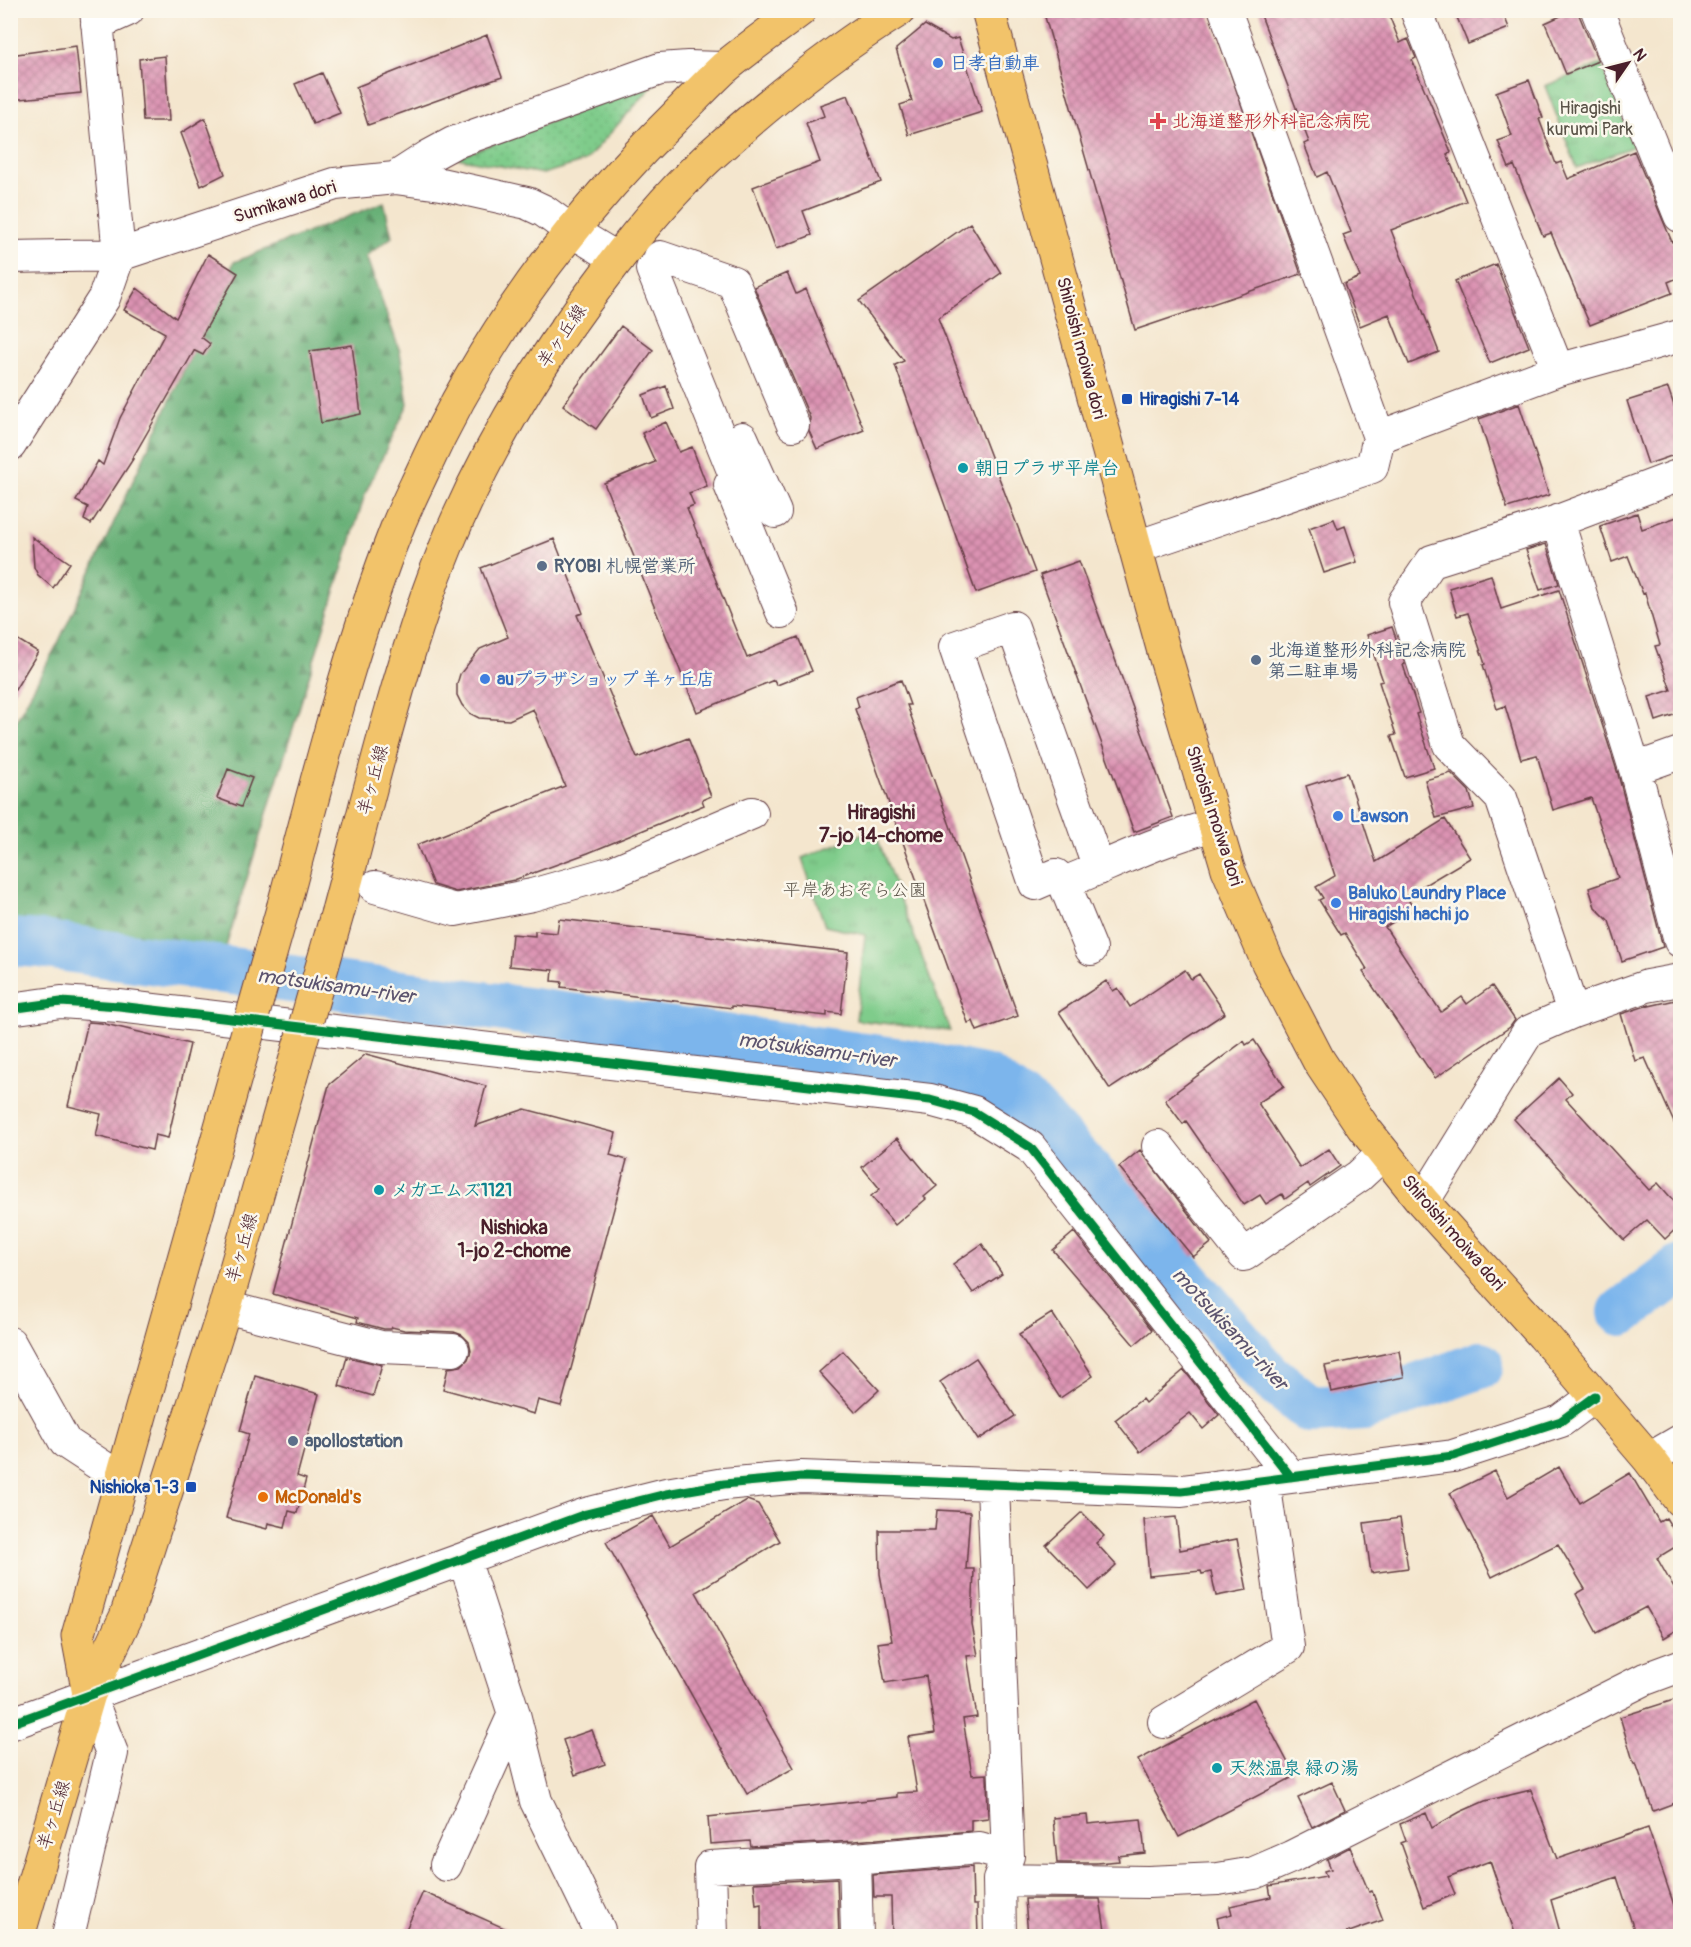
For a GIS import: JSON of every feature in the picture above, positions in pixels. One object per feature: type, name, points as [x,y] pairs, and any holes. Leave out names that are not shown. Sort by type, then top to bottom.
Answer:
[{"type":"main road","name":"羊ヶ丘線","points":[[89,1694],[78,1636],[344,686],[371,597],[398,525],[438,436],[476,367],[524,291],[570,230],[655,136],[724,68],[800,10]]},
{"type":"main road","name":"羊ヶ丘線","points":[[18,1936],[22,1885],[89,1694],[126,1617],[225,1307],[338,911],[406,661],[449,540],[478,475],[514,408],[560,336],[644,225],[718,147],[849,42],[899,10]]},
{"type":"main road","name":"Shiroishi moiwa dori","points":[[988,10],[1164,652],[1228,868],[1268,963],[1319,1061],[1363,1127],[1423,1202],[1543,1335],[1649,1459],[1680,1500]]},
{"type":"street","points":[[10,445],[104,298],[119,255],[97,17],[128,10]]},
{"type":"street","points":[[1136,547],[1372,467],[1379,436],[1225,10]]},
{"type":"street","points":[[1416,10],[1558,370]]},
{"type":"street","points":[[1597,10],[1680,216]]},
{"type":"street","points":[[395,178],[453,143],[660,69],[724,68]]},
{"type":"street","name":"Sumikawa dori","points":[[10,257],[119,255],[335,184],[395,178],[441,184],[527,203],[544,211],[570,230],[618,258]]},
{"type":"street","points":[[776,512],[660,257],[733,282],[792,425]]},
{"type":"street","points":[[652,269],[738,483],[730,485],[782,612]]},
{"type":"street","points":[[1379,436],[1558,370],[1680,336]]},
{"type":"street","points":[[1573,1012],[1501,798],[1449,744],[1404,602],[1432,561],[1558,521],[1680,475]]},
{"type":"street","points":[[1558,521],[1635,769],[1680,941]]},
{"type":"street","points":[[1091,949],[1064,883],[1056,875],[1035,884],[955,647],[1013,627],[1099,869]]},
{"type":"street","points":[[1635,769],[1680,753]]},
{"type":"street","points":[[375,887],[455,910],[532,895],[613,872],[752,813]]},
{"type":"street","points":[[1064,883],[1187,832],[1215,825]]},
{"type":"street","points":[[1423,1202],[1528,1032],[1573,1012],[1647,986],[1680,980]]},
{"type":"street","points":[[10,1010],[61,1002],[119,1006],[930,1100],[974,1112],[1030,1148],[1277,1479],[1288,1647],[1164,1722]]},
{"type":"street","points":[[1158,1146],[1244,1255],[1359,1176],[1384,1153]]},
{"type":"street","points":[[225,1307],[381,1347],[453,1350]]},
{"type":"street","points":[[10,1342],[65,1442],[123,1480]]},
{"type":"street","points":[[10,1724],[586,1514],[666,1494],[724,1484],[801,1477],[993,1486],[1182,1491],[1453,1456],[1562,1421],[1595,1396]]},
{"type":"street","points":[[1649,1459],[1680,1441]]},
{"type":"street","points":[[993,1486],[1003,1868],[1000,1936]]},
{"type":"street","points":[[464,1559],[514,1714],[536,1801],[599,1930],[599,1936]]},
{"type":"street","points":[[712,1936],[710,1867],[855,1859],[979,1848],[1003,1868],[1148,1882],[1218,1879],[1254,1873],[1291,1857],[1645,1679],[1680,1666]]},
{"type":"street","points":[[68,1936],[112,1753],[89,1694]]},
{"type":"street","points":[[446,1865],[514,1714]]},
{"type":"street","points":[[855,1859],[857,1936]]},
{"type":"street","points":[[77,1904],[85,1936]]},
{"type":"green space","name":"Hiragishi kurumi Park","points":[[1601,64],[1634,146],[1577,168],[1545,86]]},
{"type":"green space","points":[[658,80],[585,161],[543,174],[456,158]]},
{"type":"green space","points":[[384,202],[392,237],[366,256],[400,352],[408,404],[365,494],[225,950],[11,920],[11,730],[59,641],[234,262]]},
{"type":"green space","name":"平岸あおぞら公園","points":[[874,829],[950,1031],[856,1020],[865,935],[825,926],[802,858]]},
{"type":"building","points":[[1043,10],[1208,10],[1301,274],[1135,330]]},
{"type":"building","points":[[1259,10],[1387,10],[1400,43],[1408,39],[1416,58],[1412,60],[1451,152],[1447,154],[1466,201],[1391,230],[1439,352],[1409,364],[1389,314],[1360,326],[1344,284],[1360,277],[1343,235],[1351,232],[1327,172],[1317,177],[1304,144],[1309,142]]},
{"type":"building","points":[[1454,10],[1502,10],[1509,28],[1468,44]]},
{"type":"building","points":[[1577,10],[1598,61],[1566,74],[1545,23]]},
{"type":"building","points":[[925,25],[951,40],[958,38],[982,112],[909,135],[900,105],[912,101],[896,49]]},
{"type":"building","points":[[487,35],[502,77],[368,125],[356,87]]},
{"type":"building","points":[[76,46],[81,93],[10,100],[10,55]]},
{"type":"building","points":[[165,56],[169,121],[143,121],[139,59]]},
{"type":"building","points":[[322,73],[340,113],[313,124],[295,84]]},
{"type":"building","points":[[1529,80],[1543,118],[1539,119],[1556,164],[1561,162],[1568,179],[1634,151],[1672,242],[1680,239],[1680,277],[1668,282],[1672,293],[1590,325],[1551,233],[1543,236],[1514,165],[1509,168],[1498,141],[1512,136],[1496,92]]},
{"type":"building","points":[[848,95],[881,182],[803,211],[812,235],[776,249],[753,187],[820,162],[806,123],[824,116],[820,105]]},
{"type":"building","points":[[205,118],[225,174],[201,186],[181,133]]},
{"type":"building","name":"朝日プラザ平岸台","points":[[970,223],[1001,273],[938,318],[1035,572],[976,593],[895,365],[904,361],[859,301]]},
{"type":"building","points":[[208,254],[238,273],[201,337],[210,344],[203,355],[193,350],[133,459],[91,524],[84,520],[88,507],[76,501],[98,461],[103,465],[120,418],[165,333],[124,310],[137,288],[176,318]]},
{"type":"building","points":[[1496,264],[1529,347],[1490,363],[1455,281]]},
{"type":"building","points":[[787,273],[796,294],[806,289],[864,430],[817,449],[809,431],[810,418],[754,287]]},
{"type":"building","points":[[621,326],[653,350],[596,429],[563,405]]},
{"type":"building","points":[[352,345],[361,414],[321,423],[310,351]]},
{"type":"building","points":[[666,386],[674,409],[651,418],[643,395]]},
{"type":"building","points":[[1668,388],[1680,423],[1680,453],[1648,464],[1627,401]]},
{"type":"building","points":[[1519,404],[1549,495],[1507,508],[1479,419]]},
{"type":"building","points":[[666,422],[679,452],[692,447],[707,486],[689,493],[694,505],[687,508],[747,658],[798,637],[812,671],[777,685],[774,680],[697,712],[604,483],[655,462],[642,433]]},
{"type":"building","points":[[1637,513],[1642,529],[1680,516],[1680,713],[1656,721],[1649,697],[1671,690],[1655,646],[1660,645],[1645,593],[1643,594],[1628,556],[1612,562],[1600,526]]},
{"type":"building","points":[[1334,519],[1338,529],[1345,526],[1357,562],[1324,573],[1309,528]]},
{"type":"building","points":[[32,537],[70,563],[53,588],[38,575],[34,567]]},
{"type":"building","points":[[554,539],[583,613],[577,615],[637,758],[688,738],[711,796],[702,800],[704,805],[588,853],[514,880],[456,892],[433,885],[417,845],[565,786],[533,709],[509,720],[479,718],[469,713],[457,695],[460,674],[480,649],[508,637],[481,568]]},
{"type":"building","points":[[1546,544],[1559,584],[1540,590],[1526,550]]},
{"type":"building","points":[[1079,561],[1173,817],[1134,832],[1040,575]]},
{"type":"building","points":[[1491,575],[1501,609],[1559,590],[1618,774],[1663,947],[1622,961],[1609,921],[1595,907],[1589,888],[1618,878],[1591,798],[1553,810],[1537,755],[1521,759],[1505,706],[1497,709],[1468,613],[1457,616],[1449,588]]},
{"type":"building","points":[[1392,627],[1405,664],[1403,665],[1419,713],[1416,714],[1434,768],[1405,777],[1391,736],[1396,735],[1379,682],[1383,681],[1367,635]]},
{"type":"building","points":[[10,635],[38,652],[10,698]]},
{"type":"building","points":[[901,680],[910,705],[907,705],[1018,1016],[977,1031],[973,1021],[968,1023],[855,709],[859,707],[856,697]]},
{"type":"building","points":[[228,769],[252,778],[241,807],[217,798]]},
{"type":"building","points":[[1347,773],[1376,862],[1445,819],[1470,858],[1406,896],[1414,909],[1385,927],[1441,1012],[1462,997],[1467,1004],[1492,986],[1515,1020],[1510,1027],[1435,1078],[1363,972],[1367,969],[1345,933],[1341,935],[1319,900],[1323,898],[1316,887],[1335,876],[1306,786]]},
{"type":"building","points":[[1451,773],[1469,791],[1474,808],[1436,818],[1425,780]]},
{"type":"building","points":[[559,919],[848,952],[841,1014],[827,1012],[827,1016],[732,1006],[732,1008],[561,987],[562,982],[552,981],[553,970],[509,966],[512,934],[535,936],[535,931],[557,933]]},
{"type":"building","points":[[1185,970],[1191,979],[1199,974],[1225,1013],[1110,1089],[1059,1012],[1106,981],[1113,991],[1118,988],[1130,1007]]},
{"type":"building","points":[[1680,999],[1680,1136],[1645,1058],[1635,1061],[1621,1014],[1649,1005]]},
{"type":"building","points":[[88,1022],[190,1044],[168,1138],[155,1135],[152,1150],[96,1136],[101,1114],[68,1106]]},
{"type":"building","points":[[1254,1040],[1284,1086],[1258,1103],[1300,1168],[1329,1149],[1340,1166],[1310,1187],[1308,1183],[1285,1199],[1282,1194],[1266,1204],[1260,1195],[1244,1205],[1186,1121],[1183,1124],[1165,1100],[1244,1041],[1246,1045]]},
{"type":"building","points":[[366,1054],[486,1086],[475,1126],[525,1109],[616,1133],[610,1155],[627,1160],[561,1406],[538,1400],[534,1414],[443,1389],[448,1368],[461,1366],[468,1359],[471,1351],[469,1342],[462,1335],[454,1332],[404,1330],[392,1327],[384,1329],[357,1322],[358,1318],[273,1294],[329,1085]]},
{"type":"building","points":[[1559,1078],[1572,1093],[1566,1099],[1649,1190],[1658,1183],[1680,1208],[1680,1225],[1665,1239],[1647,1220],[1624,1240],[1514,1119]]},
{"type":"building","points":[[897,1138],[937,1186],[924,1197],[926,1199],[895,1225],[871,1196],[880,1189],[862,1167]]},
{"type":"building","points":[[1140,1150],[1211,1243],[1193,1257],[1119,1167]]},
{"type":"building","points":[[1074,1232],[1152,1330],[1134,1345],[1053,1250]]},
{"type":"building","points":[[982,1244],[1002,1274],[973,1293],[953,1264]]},
{"type":"building","points":[[1052,1313],[1093,1376],[1060,1398],[1019,1334]]},
{"type":"building","points":[[843,1351],[879,1390],[855,1412],[819,1372]]},
{"type":"building","points":[[1399,1351],[1404,1377],[1331,1392],[1325,1366]]},
{"type":"building","points":[[347,1357],[382,1365],[373,1396],[339,1386]]},
{"type":"building","points":[[976,1358],[1015,1416],[978,1440],[940,1382]]},
{"type":"building","points":[[1184,1370],[1219,1415],[1203,1429],[1190,1413],[1140,1452],[1115,1420],[1142,1399],[1145,1403]]},
{"type":"building","points":[[255,1376],[319,1394],[297,1476],[306,1479],[297,1513],[289,1511],[285,1527],[268,1523],[267,1529],[226,1518],[249,1434],[240,1431]]},
{"type":"building","points":[[1559,1467],[1580,1503],[1630,1473],[1659,1522],[1666,1518],[1680,1540],[1680,1544],[1657,1558],[1680,1599],[1680,1628],[1664,1638],[1646,1607],[1597,1633],[1576,1594],[1585,1589],[1558,1544],[1492,1577],[1450,1493],[1495,1471],[1508,1497]]},
{"type":"building","points":[[747,1500],[758,1504],[780,1541],[696,1592],[794,1768],[747,1794],[606,1542],[653,1516],[670,1546]]},
{"type":"building","points":[[937,1510],[970,1512],[966,1569],[974,1569],[972,1625],[978,1655],[967,1656],[977,1717],[963,1719],[972,1775],[987,1774],[988,1818],[971,1820],[971,1831],[751,1847],[750,1841],[710,1844],[708,1817],[897,1797],[897,1793],[917,1792],[908,1737],[935,1733],[926,1676],[885,1683],[878,1643],[892,1641],[880,1574],[879,1530],[935,1530]]},
{"type":"building","points":[[1082,1512],[1104,1536],[1096,1543],[1116,1565],[1089,1590],[1046,1545]]},
{"type":"building","points":[[1176,1517],[1180,1550],[1237,1539],[1247,1590],[1216,1596],[1211,1572],[1149,1576],[1144,1520]]},
{"type":"building","points":[[1400,1518],[1408,1568],[1371,1573],[1364,1523]]},
{"type":"building","points":[[1680,1698],[1680,1801],[1653,1811],[1636,1763],[1634,1764],[1620,1717]]},
{"type":"building","name":"天然温泉 緑の湯","points":[[1254,1699],[1295,1776],[1179,1837],[1138,1760]]},
{"type":"building","points":[[592,1730],[605,1764],[575,1775],[563,1740]]},
{"type":"building","points":[[1332,1782],[1345,1810],[1312,1827],[1298,1798]]},
{"type":"building","points":[[1531,1790],[1557,1859],[1648,1828],[1680,1923],[1680,1936],[1636,1936],[1617,1877],[1551,1900],[1561,1936],[1516,1936],[1490,1861],[1448,1877],[1455,1894],[1424,1907],[1401,1843],[1406,1841],[1400,1824],[1426,1813],[1432,1828],[1485,1801]]},
{"type":"building","points":[[1087,1815],[1088,1824],[1141,1819],[1145,1853],[1118,1856],[1119,1861],[1057,1863],[1053,1818]]},
{"type":"building","points":[[1350,1847],[1369,1892],[1372,1891],[1383,1920],[1338,1936],[1221,1936],[1217,1918],[1232,1914],[1230,1906],[1271,1897],[1269,1886],[1326,1876],[1324,1871],[1331,1869],[1327,1859]]},
{"type":"building","points":[[972,1867],[973,1905],[977,1905],[978,1936],[892,1936],[891,1897],[874,1897],[873,1875]]},
{"type":"building","points":[[837,1878],[839,1936],[761,1936],[761,1904],[756,1905],[754,1883]]},
{"type":"building","points":[[423,1892],[522,1936],[403,1936]]},
{"type":"building","points":[[1025,1899],[1100,1899],[1106,1936],[1028,1936]]},
{"type":"waterway","name":"motsukisamu-river","points":[[10,942],[41,944],[910,1063],[987,1079],[1034,1112],[1135,1222],[1269,1376],[1311,1410],[1364,1407],[1480,1365]]},
{"type":"waterway","points":[[1622,1312],[1680,1268]]},
{"type":"cycle path","points":[[10,1009],[61,1002],[119,1006],[930,1100],[974,1112],[1030,1147],[1291,1477]]},
{"type":"cycle path","points":[[10,1724],[586,1514],[666,1494],[724,1484],[801,1477],[1182,1491],[1453,1456],[1561,1421],[1595,1396]]},
{"type":"place","name":"日孝自動車","points":[[938,63]]},
{"type":"place","name":"北海道整形外科記念病院","points":[[1158,121]]},
{"type":"place","name":"Hiragishi 7-14","points":[[1127,399]]},
{"type":"place","name":"朝日プラザ平岸台","points":[[963,468]]},
{"type":"place","name":"RYOBI 札幌営業所","points":[[542,566]]},
{"type":"place","name":"北海道整形外科記念病院 第二駐車場","points":[[1256,660]]},
{"type":"place","name":"auプラザショップ 羊ヶ丘店","points":[[485,679]]},
{"type":"place","name":"Lawson","points":[[1338,816]]},
{"type":"place","name":"Baluko Laundry Place Hiragishi hachi jo","points":[[1336,903]]},
{"type":"place","name":"メガエムズ1121","points":[[379,1190]]},
{"type":"place","name":"apollostation","points":[[293,1441]]},
{"type":"place","name":"Nishioka 1-3","points":[[191,1487]]},
{"type":"place","name":"McDonald's","points":[[263,1497]]},
{"type":"place","name":"天然温泉 緑の湯","points":[[1217,1768]]},
{"type":"district","name":"Hiragishi 7-jo 14-chome","points":[[881,824]]},
{"type":"district","name":"Nishioka 1-jo 2-chome","points":[[514,1238]]}]
